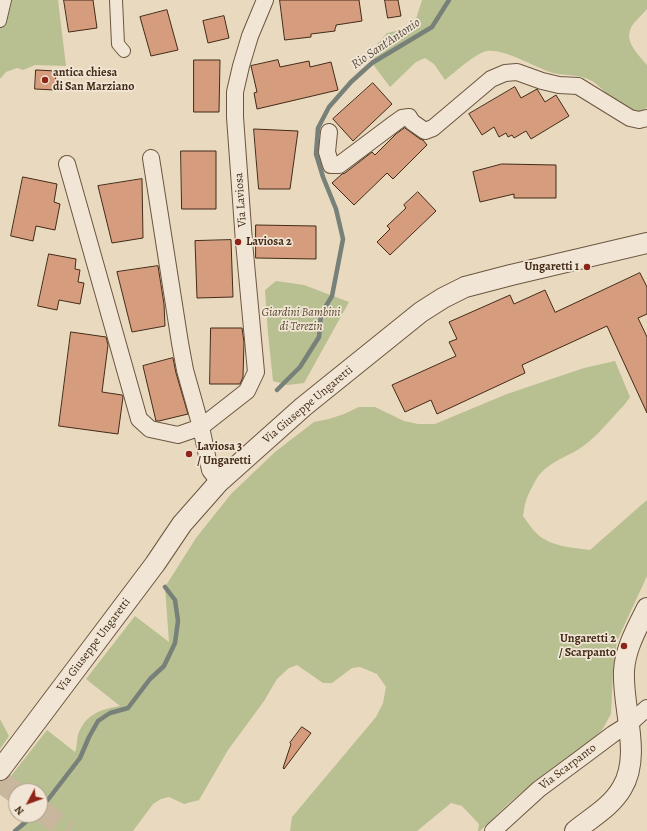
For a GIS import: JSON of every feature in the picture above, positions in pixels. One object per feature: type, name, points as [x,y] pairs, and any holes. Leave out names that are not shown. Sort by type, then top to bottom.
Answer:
[{"type":"street","points":[[0,21],[4,0]]},
{"type":"street","points":[[116,0],[118,44],[124,51]]},
{"type":"street","name":"Via Laviosa","points":[[67,164],[139,419],[150,429],[178,435],[201,428],[247,391],[256,372],[244,242],[235,117],[235,92],[250,36],[265,0]]},
{"type":"street","points":[[329,132],[327,152],[331,165],[338,165],[402,118],[409,117],[412,122],[425,131],[433,128],[491,79],[505,73],[518,72],[542,81],[559,85],[578,86],[630,118],[639,120],[647,118]]},
{"type":"street","points":[[151,158],[185,370],[201,428],[210,470],[219,482]]},
{"type":"street","name":"Via Giuseppe Ungaretti","points":[[0,770],[155,564],[182,524],[219,482],[303,407],[421,312],[443,298],[465,287],[647,243]]},
{"type":"street","points":[[575,831],[601,812],[614,800],[623,788],[628,776],[631,764],[631,750],[624,689],[624,670],[628,650],[647,608]]},
{"type":"street","name":"Via Scarpanto","points":[[493,831],[538,789],[629,724],[647,708]]},
{"type":"green space","points":[[0,0],[58,0],[66,66],[35,65],[23,70],[17,68],[6,72],[0,79]]},
{"type":"green space","points":[[422,0],[647,0],[647,9],[634,23],[630,29],[629,35],[635,51],[647,65],[647,107],[636,113],[622,107],[592,81],[578,76],[553,73],[511,55],[494,51],[487,51],[477,55],[445,80],[434,64],[425,58],[416,62],[390,87],[372,63],[369,54],[387,33],[401,30],[416,19]]},
{"type":"green space","name":"Giardini Bambini di Terezin","points":[[276,281],[304,285],[349,302],[304,383],[288,385],[273,381],[265,290]]},
{"type":"green space","points":[[615,361],[630,397],[598,434],[589,442],[553,463],[540,474],[527,499],[523,516],[532,529],[549,542],[566,547],[590,550],[647,500],[647,576],[617,641],[613,670],[611,714],[602,730],[593,739],[544,774],[509,803],[480,831],[478,831],[479,824],[462,806],[451,803],[417,831],[290,831],[292,817],[376,717],[383,703],[386,687],[377,674],[360,667],[352,668],[332,683],[323,683],[297,665],[289,668],[277,679],[264,701],[228,750],[199,800],[184,804],[169,797],[161,799],[153,804],[133,831],[15,831],[20,823],[48,823],[48,783],[8,783],[8,800],[0,793],[0,790],[47,730],[75,752],[77,738],[83,724],[102,710],[120,706],[86,679],[135,616],[169,642],[165,587],[196,538],[231,494],[275,452],[314,422],[344,414],[359,407],[375,407],[404,421],[418,424],[435,424],[507,394],[584,368]]},
{"type":"green space","points":[[0,719],[9,736],[0,749]]},
{"type":"building","points":[[64,0],[93,0],[97,28],[69,32]]},
{"type":"building","points":[[280,0],[359,0],[362,21],[336,25],[335,31],[311,34],[311,37],[285,40]]},
{"type":"building","points":[[385,0],[398,0],[401,16],[388,18]]},
{"type":"building","points":[[167,10],[178,50],[151,56],[140,17]]},
{"type":"building","points":[[224,16],[229,38],[208,43],[203,21]]},
{"type":"building","points":[[194,60],[220,60],[219,112],[194,112]]},
{"type":"building","points":[[278,60],[280,67],[309,61],[310,67],[331,62],[338,90],[257,109],[254,93],[257,92],[251,66]]},
{"type":"building","name":"antica chiesa di San Marziano","points":[[36,70],[56,71],[55,90],[35,89]]},
{"type":"building","points":[[373,83],[392,104],[353,141],[333,119]]},
{"type":"building","points":[[515,87],[521,98],[537,89],[545,102],[556,95],[569,116],[531,139],[526,131],[514,138],[512,135],[508,137],[506,133],[499,137],[494,127],[482,135],[469,114]]},
{"type":"building","points":[[405,128],[423,140],[427,145],[393,179],[387,173],[354,205],[332,183],[372,152],[375,155],[396,134]]},
{"type":"building","points":[[254,129],[298,131],[290,189],[259,189]]},
{"type":"building","points":[[181,151],[216,151],[216,209],[182,209]]},
{"type":"building","points":[[502,164],[556,165],[556,198],[514,198],[514,194],[480,202],[473,172]]},
{"type":"building","points":[[23,177],[57,184],[54,202],[60,204],[55,230],[36,226],[33,241],[11,236]]},
{"type":"building","points":[[142,179],[143,238],[112,243],[98,186]]},
{"type":"building","points":[[418,192],[436,211],[390,255],[377,242],[390,229],[387,226],[406,208],[404,205]]},
{"type":"building","points":[[256,225],[316,226],[316,259],[256,258]]},
{"type":"building","points":[[231,240],[233,297],[197,298],[195,241]]},
{"type":"building","points":[[49,254],[76,259],[75,269],[80,270],[78,282],[84,283],[80,304],[59,300],[57,310],[38,306]]},
{"type":"building","points":[[158,266],[164,304],[165,326],[132,332],[117,272]]},
{"type":"building","points":[[640,273],[647,287],[647,314],[638,318],[647,337],[647,413],[607,326],[522,365],[525,373],[437,414],[431,400],[405,412],[392,385],[456,356],[449,342],[457,339],[449,322],[510,295],[514,304],[545,290],[555,312]]},
{"type":"building","points":[[211,328],[242,328],[244,342],[243,377],[240,384],[210,384]]},
{"type":"building","points":[[71,332],[106,337],[108,345],[102,392],[122,395],[123,397],[118,434],[59,426]]},
{"type":"building","points":[[173,358],[188,414],[156,421],[143,366]]},
{"type":"building","points":[[302,727],[311,733],[284,769],[290,743]]},
{"type":"waterway","name":"Rio Sant'Antonio","points":[[277,390],[300,367],[319,337],[321,314],[332,296],[343,239],[336,209],[323,177],[316,154],[318,128],[329,107],[351,82],[372,63],[432,27],[449,0]]},
{"type":"waterway","name":"Rio Sant'Antonio","points":[[48,800],[80,758],[98,721],[110,713],[128,708],[150,679],[164,666],[175,643],[178,621],[175,600],[165,587]]},
{"type":"waterway","name":"Rio Sant'Antonio","points":[[15,831],[24,823]]},
{"type":"tunnel","points":[[0,781],[8,787]]},
{"type":"tunnel","points":[[48,816],[69,831]]},
{"type":"place","name":"antica chiesa di San Marziano","points":[[45,80]]},
{"type":"place","name":"Laviosa 2","points":[[238,242]]},
{"type":"place","name":"Ungaretti 1","points":[[587,267]]},
{"type":"place","name":"Laviosa 3 / Ungaretti","points":[[189,454]]},
{"type":"place","name":"Ungaretti 2 / Scarpanto","points":[[624,646]]}]
